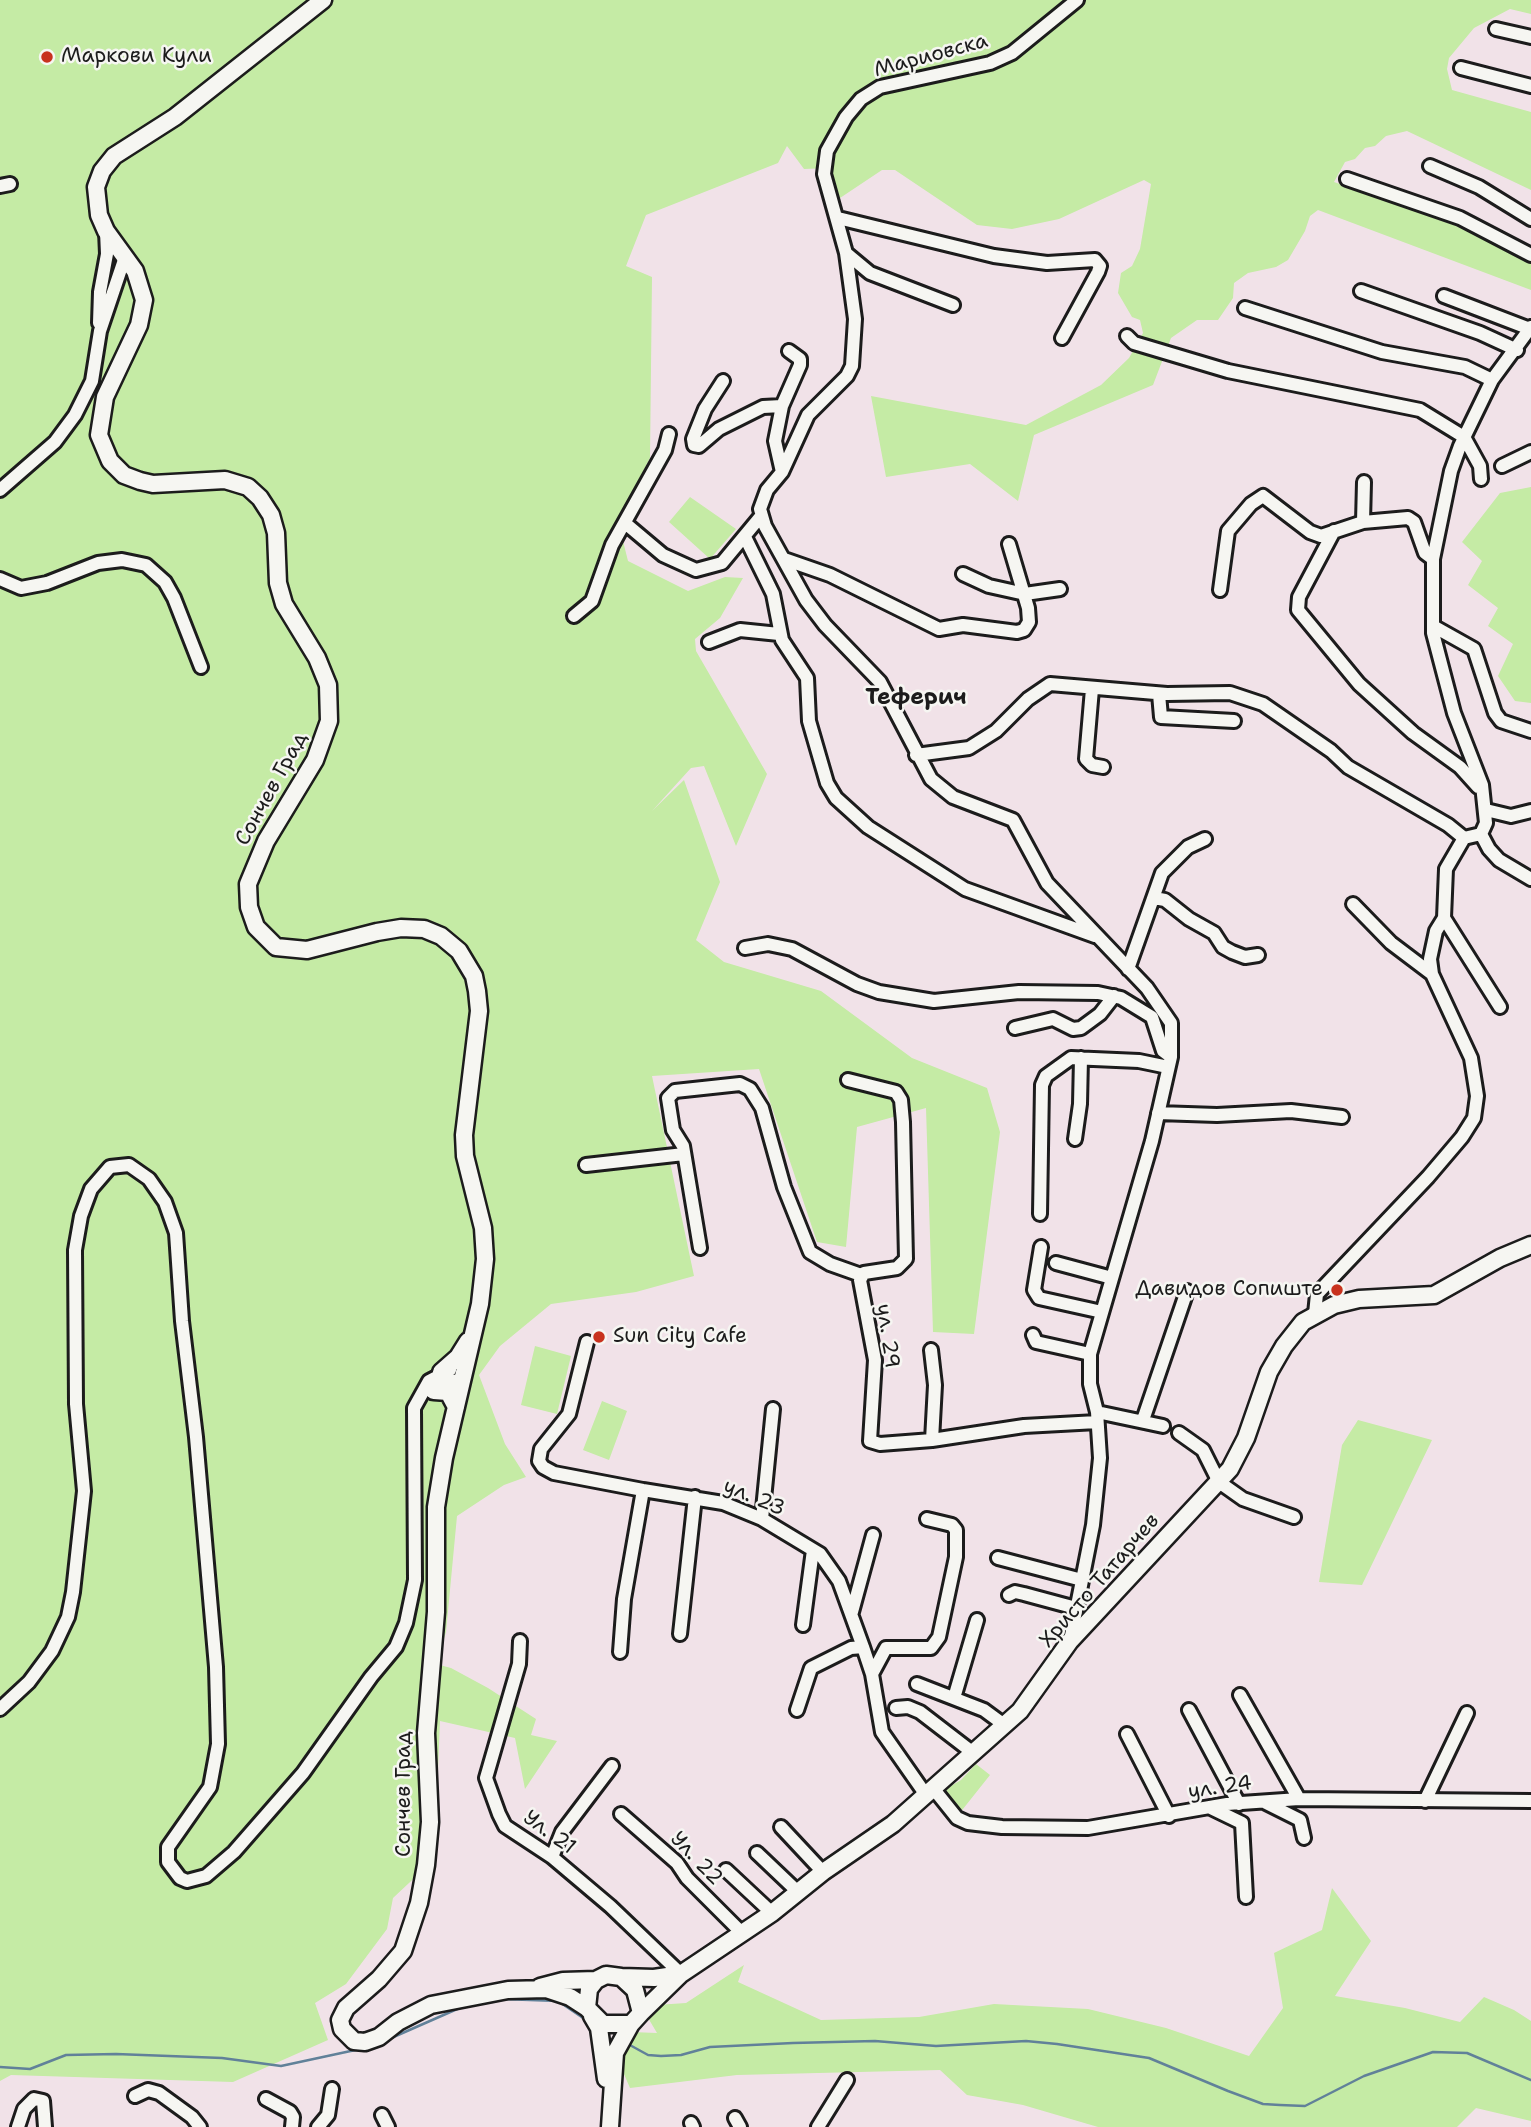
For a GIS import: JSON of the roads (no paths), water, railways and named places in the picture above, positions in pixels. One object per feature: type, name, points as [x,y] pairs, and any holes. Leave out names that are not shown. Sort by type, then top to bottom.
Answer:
[{"type":"main road","points":[[142,291],[135,271],[106,231],[99,215],[96,187],[102,172],[114,156],[175,117],[323,0]]},
{"type":"main road","name":"Сончев Град","points":[[142,291],[139,325],[100,412],[99,435],[102,447],[117,468],[140,481],[153,484],[225,480],[248,487],[260,498],[271,515],[276,533],[278,583],[284,604],[317,658],[328,685],[329,721],[322,744],[266,841],[248,884],[249,907],[256,927],[276,947],[307,950],[401,928],[424,929],[441,936],[459,951],[474,976],[479,1011],[464,1117],[464,1145],[469,1177],[483,1228],[485,1259],[474,1330],[436,1507],[436,1612],[426,1732],[430,1822],[426,1865],[419,1903],[403,1951],[379,1979],[346,2008],[340,2020],[342,2029],[354,2041],[365,2042],[379,2037],[398,2022],[431,2005],[508,1990],[534,1989]]},
{"type":"main road","name":"Христо Татарчев","points":[[610,2127],[615,2053],[636,2018],[681,1973],[772,1913],[823,1872],[893,1824],[1032,1696],[1070,1641],[1219,1482],[1237,1457],[1269,1372],[1284,1346],[1303,1322],[1315,1314],[1359,1299],[1434,1295],[1500,1258],[1531,1245]]},
{"type":"main road","points":[[441,1372],[458,1357],[474,1330]]},
{"type":"main road","points":[[434,1391],[447,1392],[456,1407]]},
{"type":"main road","name":"Христо Татарчев","points":[[621,1977],[654,1978],[681,1973]]},
{"type":"main road","points":[[611,1975],[621,1977],[635,1990],[636,2018],[617,2026],[603,2024],[557,1992],[534,1989],[563,1981],[596,1980],[611,1975]]},
{"type":"main road","points":[[589,2012],[589,1989],[596,1980]]},
{"type":"main road","name":"Христо Татарчев","points":[[589,2012],[601,2036],[610,2102]]},
{"type":"street","name":"Мариовска","points":[[782,472],[808,415],[846,376],[852,366],[855,319],[846,253],[824,174],[824,163],[836,134],[861,99],[880,87],[1000,59],[1028,41],[1077,0]]},
{"type":"street","points":[[1496,29],[1531,37]]},
{"type":"street","points":[[1461,68],[1531,86]]},
{"type":"street","points":[[1430,166],[1479,187],[1531,219]]},
{"type":"street","points":[[1348,179],[1460,218],[1531,255]]},
{"type":"street","points":[[838,218],[1003,258],[1047,263],[1095,260],[1100,266],[1098,272],[1062,338]]},
{"type":"street","points":[[100,331],[98,307],[106,267],[106,231]]},
{"type":"street","points":[[846,253],[870,272],[953,305]]},
{"type":"street","points":[[106,267],[125,257]]},
{"type":"street","points":[[0,490],[55,442],[75,415],[92,381],[100,331],[125,257]]},
{"type":"street","points":[[115,285],[127,283],[142,291]]},
{"type":"street","points":[[1361,291],[1480,333],[1517,350]]},
{"type":"street","points":[[1444,296],[1530,328],[1517,350],[1492,380],[1464,437],[1451,471],[1433,559],[1433,625],[1454,713],[1467,742],[1486,810],[1486,823],[1481,834]]},
{"type":"street","points":[[1245,309],[1382,352],[1465,367],[1492,380]]},
{"type":"street","points":[[1127,336],[1134,343],[1228,371],[1410,407],[1464,437],[1480,466],[1481,479]]},
{"type":"street","points":[[789,351],[800,359],[800,365],[782,406],[775,440],[782,472],[762,501],[761,516],[806,600],[825,625],[880,682],[903,721],[923,768],[943,791],[1013,820],[1041,875],[1157,1001],[1171,1023],[1169,1062],[1158,1113],[1090,1354],[1090,1384],[1097,1417],[1098,1471],[1070,1641]]},
{"type":"street","points":[[723,381],[705,409],[693,439],[695,446],[719,429],[763,407],[782,406]]},
{"type":"street","points":[[574,616],[593,601],[612,545],[634,500],[665,450],[669,434]]},
{"type":"street","points":[[1502,466],[1531,452]]},
{"type":"street","points":[[1363,522],[1364,482]]},
{"type":"street","points":[[1220,590],[1228,531],[1258,498],[1270,499],[1317,536],[1363,522],[1401,517],[1411,519],[1423,550],[1433,559]]},
{"type":"street","points":[[625,523],[663,555],[696,570],[722,563],[761,516]]},
{"type":"street","points":[[1334,531],[1299,597],[1298,610],[1359,684],[1413,733],[1460,767],[1482,793]]},
{"type":"street","points":[[745,537],[773,594],[779,634],[807,678],[809,721],[827,783],[851,813],[965,889],[1098,938]]},
{"type":"street","points":[[784,559],[831,575],[939,629],[963,625],[1005,632],[1024,630],[1029,622],[1026,594],[1009,544]]},
{"type":"street","points":[[0,579],[21,588],[47,583],[98,562],[122,560],[146,565],[165,582],[174,597],[201,667]]},
{"type":"street","points":[[963,574],[989,586],[1026,594],[1060,589]]},
{"type":"street","points":[[1433,625],[1474,649],[1495,713],[1501,721],[1531,731]]},
{"type":"street","points":[[709,642],[740,630],[779,634]]},
{"type":"street","points":[[916,755],[969,748],[996,731],[1039,690],[1050,684],[1159,694],[1230,693],[1255,700],[1331,751],[1348,767],[1448,825],[1464,838]]},
{"type":"street","points":[[1092,689],[1086,759],[1092,765],[1103,767]]},
{"type":"street","points":[[1159,694],[1161,717],[1234,720]]},
{"type":"street","points":[[1486,810],[1511,816],[1531,811]]},
{"type":"street","points":[[1315,1314],[1317,1294],[1428,1177],[1462,1137],[1474,1118],[1477,1096],[1471,1058],[1432,974],[1430,950],[1436,931],[1444,918],[1446,869],[1464,838],[1481,834]]},
{"type":"street","points":[[1481,834],[1489,849],[1500,860],[1531,879]]},
{"type":"street","points":[[1128,969],[1162,873],[1188,847],[1205,839]]},
{"type":"street","points":[[1154,898],[1165,900],[1189,919],[1214,933],[1223,947],[1232,952],[1245,957],[1258,955]]},
{"type":"street","points":[[1353,904],[1391,943],[1432,974]]},
{"type":"street","points":[[1444,918],[1500,1007]]},
{"type":"street","points":[[745,948],[768,944],[792,949],[857,984],[879,992],[934,1001],[1019,992],[1114,996],[1152,1017],[1169,1062]]},
{"type":"street","points":[[1015,1028],[1053,1019],[1073,1029],[1080,1028],[1100,1014],[1114,996]]},
{"type":"street","points":[[1040,1214],[1041,1085],[1055,1066],[1071,1058],[1169,1062]]},
{"type":"street","points":[[1075,1139],[1080,1104],[1081,1058]]},
{"type":"street","points":[[700,1248],[684,1154],[673,1130],[670,1094],[708,1086],[746,1086],[762,1108],[784,1187],[810,1252],[830,1264],[861,1275],[867,1271],[901,1267],[906,1259],[901,1100],[896,1092],[848,1080]]},
{"type":"street","points":[[1158,1113],[1217,1115],[1291,1111],[1342,1117]]},
{"type":"street","points":[[586,1165],[684,1154]]},
{"type":"street","points":[[0,1709],[29,1682],[52,1651],[68,1617],[74,1592],[84,1491],[76,1404],[75,1250],[81,1216],[91,1189],[110,1167],[129,1165],[144,1174],[159,1191],[172,1217],[176,1233],[181,1321],[196,1437],[216,1667],[218,1744],[210,1787],[168,1847],[168,1862],[180,1878],[187,1881],[206,1876],[234,1852],[303,1773],[370,1677],[396,1647],[406,1623],[415,1580],[415,1417],[418,1396],[441,1372],[456,1371],[464,1379]]},
{"type":"street","points":[[1041,1247],[1034,1290],[1039,1298],[1102,1312]]},
{"type":"street","points":[[1056,1264],[1112,1278]]},
{"type":"street","name":"ул. 29","points":[[861,1275],[861,1289],[875,1360],[870,1441],[880,1444],[932,1440],[1097,1417],[1143,1420],[1163,1426]]},
{"type":"street","points":[[1143,1420],[1187,1290]]},
{"type":"street","points":[[1033,1335],[1036,1342],[1090,1354]]},
{"type":"street","name":"ул. 23","points":[[587,1342],[569,1414],[541,1449],[539,1461],[543,1467],[554,1473],[723,1503],[762,1519],[813,1550],[833,1569],[863,1647],[872,1674],[882,1732],[930,1791]]},
{"type":"street","points":[[931,1350],[935,1385],[932,1440]]},
{"type":"street","points":[[415,1417],[434,1391],[449,1382],[464,1379]]},
{"type":"street","points":[[762,1519],[773,1409]]},
{"type":"street","points":[[1180,1433],[1203,1450],[1219,1482],[1243,1499],[1294,1517]]},
{"type":"street","points":[[620,1652],[624,1599],[643,1490]]},
{"type":"street","points":[[681,1634],[695,1497]]},
{"type":"street","points":[[872,1674],[886,1648],[931,1648],[939,1637],[956,1557],[956,1530],[952,1525],[927,1519]]},
{"type":"street","points":[[851,1616],[873,1535]]},
{"type":"street","points":[[803,1625],[813,1550]]},
{"type":"street","points":[[998,1558],[1082,1580]]},
{"type":"street","points":[[1009,1595],[1024,1594],[1076,1608]]},
{"type":"street","points":[[954,1698],[978,1620]]},
{"type":"street","name":"Ул. 21","points":[[520,1641],[519,1664],[486,1779],[505,1826],[552,1857],[681,1973]]},
{"type":"street","points":[[797,1710],[811,1668],[851,1648],[863,1647]]},
{"type":"street","points":[[917,1684],[984,1710],[1003,1724]]},
{"type":"street","points":[[1240,1695],[1299,1799]]},
{"type":"street","points":[[897,1707],[908,1707],[920,1712],[972,1752]]},
{"type":"street","points":[[1189,1710],[1239,1804]]},
{"type":"street","points":[[1425,1801],[1467,1713]]},
{"type":"street","points":[[1127,1734],[1169,1816]]},
{"type":"street","points":[[552,1857],[562,1832],[612,1766]]},
{"type":"street","name":"ул. 24","points":[[930,1791],[957,1818],[968,1824],[1088,1828],[1263,1801],[1531,1801]]},
{"type":"street","points":[[1263,1801],[1300,1820],[1304,1838]]},
{"type":"street","points":[[1210,1808],[1242,1823],[1246,1897]]},
{"type":"street","name":"Ул. 22","points":[[621,1814],[677,1863],[687,1878],[741,1932]]},
{"type":"street","points":[[781,1827],[823,1872]]},
{"type":"street","points":[[757,1853],[798,1892]]},
{"type":"street","points":[[726,1870],[772,1913]]},
{"type":"street","points":[[818,2127],[847,2080]]},
{"type":"street","points":[[318,2127],[328,2115],[332,2089]]},
{"type":"street","points":[[135,2096],[148,2090],[159,2093],[192,2117],[200,2127]]},
{"type":"street","points":[[18,2127],[24,2109],[34,2099],[43,2101],[45,2127]]},
{"type":"street","points":[[266,2099],[290,2112],[293,2117],[292,2127]]},
{"type":"waterway","points":[[501,1999],[558,2001],[589,2022]]},
{"type":"waterway","points":[[389,2039],[464,2006]]},
{"type":"waterway","points":[[628,2044],[648,2055],[661,2056],[681,2055],[710,2047],[793,2043],[875,2041],[936,2046],[1026,2041],[1149,2058],[1263,2104],[1305,2106],[1364,2076],[1433,2052],[1467,2053],[1531,2080]]},
{"type":"waterway","points":[[0,2067],[30,2069],[66,2055],[116,2054],[222,2058],[281,2066],[360,2049]]},
{"type":"place","name":"Маркови Кули","points":[[47,57]]},
{"type":"place","name":"Давидов Сопиште","points":[[1337,1290]]},
{"type":"place","name":"Sun City Cafe","points":[[599,1337]]},
{"type":"district","name":"Теферич","points":[[916,698]]}]
